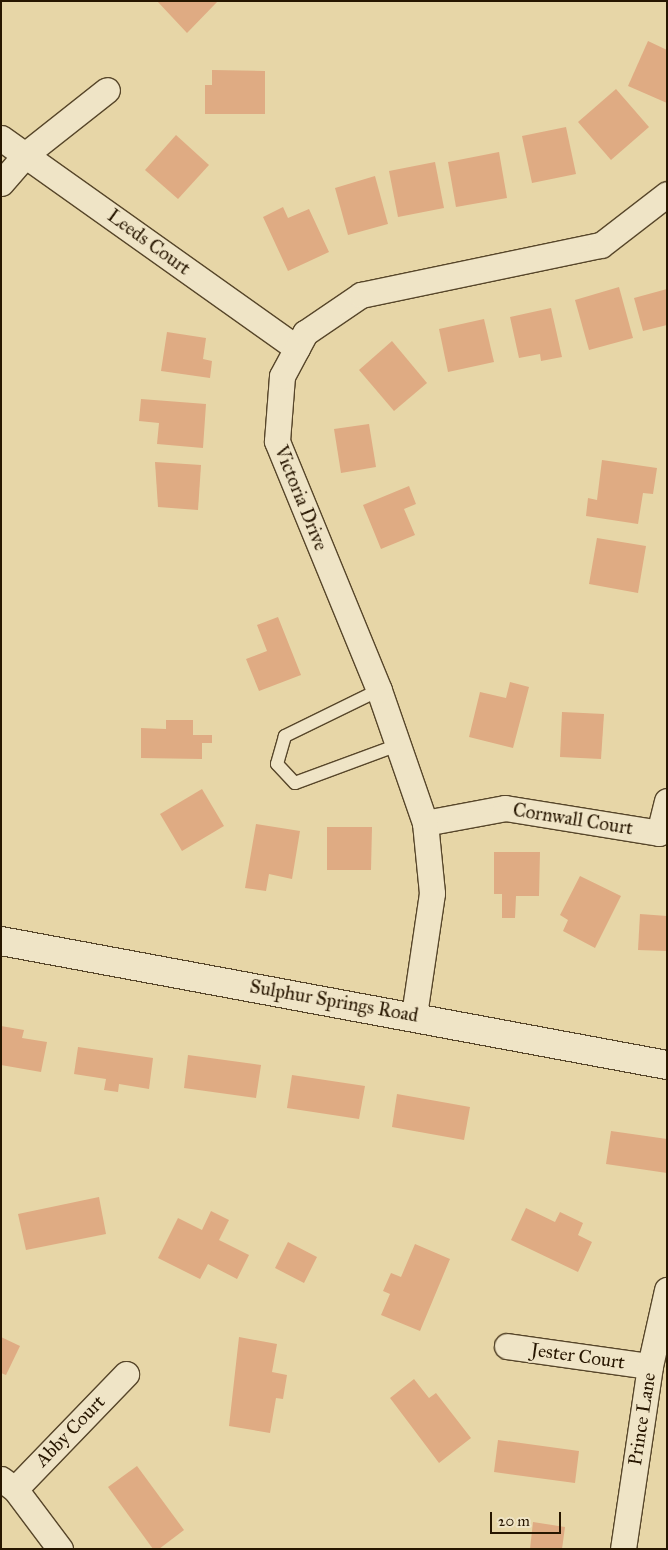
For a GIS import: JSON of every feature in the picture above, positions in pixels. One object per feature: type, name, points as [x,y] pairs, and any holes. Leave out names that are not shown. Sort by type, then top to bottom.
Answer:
[{"type":"street","points":[[1,183],[26,154],[107,90]]},
{"type":"street","name":"Leeds Court","points":[[1,138],[297,348]]},
{"type":"street","name":"Victoria Drive","points":[[414,1015],[432,893],[425,823],[379,690],[277,441],[282,376],[305,333],[361,296],[601,245],[667,194]]},
{"type":"street","name":"Cornwall Court","points":[[425,823],[505,808],[660,833],[667,801]]},
{"type":"street","name":"Sulphur Springs Road","points":[[1,941],[414,1015],[667,1065]]},
{"type":"street","name":"Prince Lane","points":[[623,1549],[650,1366],[667,1290]]},
{"type":"street","name":"Jester Court","points":[[507,1346],[650,1366]]},
{"type":"street","name":"Abby Court","points":[[8,1484],[126,1374]]},
{"type":"street","points":[[8,1484],[60,1549]]},
{"type":"lane","points":[[379,690],[285,736],[277,764],[295,783],[398,745]]},
{"type":"building","points":[[157,1],[218,1],[187,33]]},
{"type":"building","points":[[648,41],[667,50],[667,103],[628,86]]},
{"type":"building","points":[[212,70],[265,71],[265,114],[205,114],[205,85],[212,85]]},
{"type":"building","points":[[616,89],[649,127],[611,160],[578,122]]},
{"type":"building","points":[[566,127],[576,174],[532,183],[522,136]]},
{"type":"building","points":[[176,135],[209,165],[178,199],[145,170]]},
{"type":"building","points":[[499,152],[507,198],[456,207],[448,162]]},
{"type":"building","points":[[435,162],[444,208],[398,217],[389,171]]},
{"type":"building","points":[[375,176],[388,224],[348,235],[335,188]]},
{"type":"building","points":[[283,207],[288,218],[309,209],[329,252],[288,271],[263,217]]},
{"type":"building","points":[[619,287],[633,338],[589,350],[575,300]]},
{"type":"building","points":[[667,289],[667,325],[643,331],[634,298]]},
{"type":"building","points":[[551,308],[562,357],[541,361],[540,354],[519,358],[510,317]]},
{"type":"building","points":[[484,319],[494,362],[448,372],[439,329]]},
{"type":"building","points":[[167,332],[206,338],[203,359],[212,361],[210,378],[161,371]]},
{"type":"building","points":[[392,341],[427,383],[394,411],[359,370]]},
{"type":"building","points":[[141,399],[206,404],[203,448],[157,444],[159,423],[139,421]]},
{"type":"building","points":[[369,424],[376,467],[341,473],[334,429]]},
{"type":"building","points":[[602,460],[657,468],[653,494],[643,493],[638,524],[586,516],[588,498],[597,500]]},
{"type":"building","points":[[155,462],[201,465],[198,510],[158,507]]},
{"type":"building","points":[[409,486],[416,504],[404,509],[415,535],[381,549],[363,505]]},
{"type":"building","points":[[597,538],[646,546],[638,593],[589,584]]},
{"type":"building","points":[[278,617],[301,675],[259,691],[246,659],[267,651],[257,625]]},
{"type":"building","points":[[510,682],[529,687],[513,748],[469,737],[480,692],[506,698]]},
{"type":"building","points":[[562,712],[604,714],[601,759],[560,757]]},
{"type":"building","points":[[166,720],[193,720],[193,735],[212,735],[212,743],[202,743],[202,759],[141,758],[141,728],[166,729]]},
{"type":"building","points":[[202,789],[224,826],[182,851],[160,814]]},
{"type":"building","points":[[256,824],[300,831],[292,879],[269,874],[266,891],[245,888]]},
{"type":"building","points":[[327,827],[372,827],[371,870],[327,870]]},
{"type":"building","points":[[494,852],[540,852],[539,896],[516,896],[515,918],[502,918],[502,894],[494,894]]},
{"type":"building","points":[[580,876],[621,896],[595,948],[563,931],[568,920],[560,915]]},
{"type":"building","points":[[640,914],[667,916],[667,951],[638,950]]},
{"type":"building","points":[[1,1026],[24,1030],[22,1038],[47,1042],[41,1072],[1,1065]]},
{"type":"building","points":[[78,1047],[153,1058],[149,1089],[119,1084],[118,1092],[104,1090],[106,1079],[74,1074]]},
{"type":"building","points":[[188,1055],[261,1065],[256,1098],[184,1088]]},
{"type":"building","points":[[292,1075],[365,1086],[359,1119],[287,1108]]},
{"type":"building","points":[[397,1094],[470,1107],[464,1140],[392,1127]]},
{"type":"building","points":[[611,1131],[667,1139],[667,1173],[606,1164]]},
{"type":"building","points":[[99,1197],[106,1234],[26,1250],[18,1214]]},
{"type":"building","points":[[526,1208],[555,1222],[560,1212],[583,1223],[578,1235],[592,1242],[578,1272],[511,1240]]},
{"type":"building","points":[[211,1211],[229,1220],[219,1240],[249,1255],[237,1279],[208,1264],[200,1279],[158,1258],[178,1218],[202,1230]]},
{"type":"building","points":[[288,1242],[317,1257],[304,1283],[275,1268]]},
{"type":"building","points":[[415,1244],[450,1259],[420,1331],[381,1315],[390,1294],[383,1291],[391,1273],[401,1277]]},
{"type":"building","points":[[1,1337],[20,1346],[6,1375],[1,1373]]},
{"type":"building","points":[[239,1337],[277,1344],[272,1372],[287,1375],[283,1399],[276,1398],[270,1433],[229,1426]]},
{"type":"building","points":[[414,1379],[429,1398],[436,1393],[471,1438],[439,1463],[390,1398]]},
{"type":"building","points":[[498,1440],[579,1451],[575,1483],[494,1472]]},
{"type":"building","points":[[137,1466],[184,1530],[159,1549],[153,1549],[108,1487]]},
{"type":"building","points":[[533,1522],[565,1527],[562,1549],[530,1549]]}]
